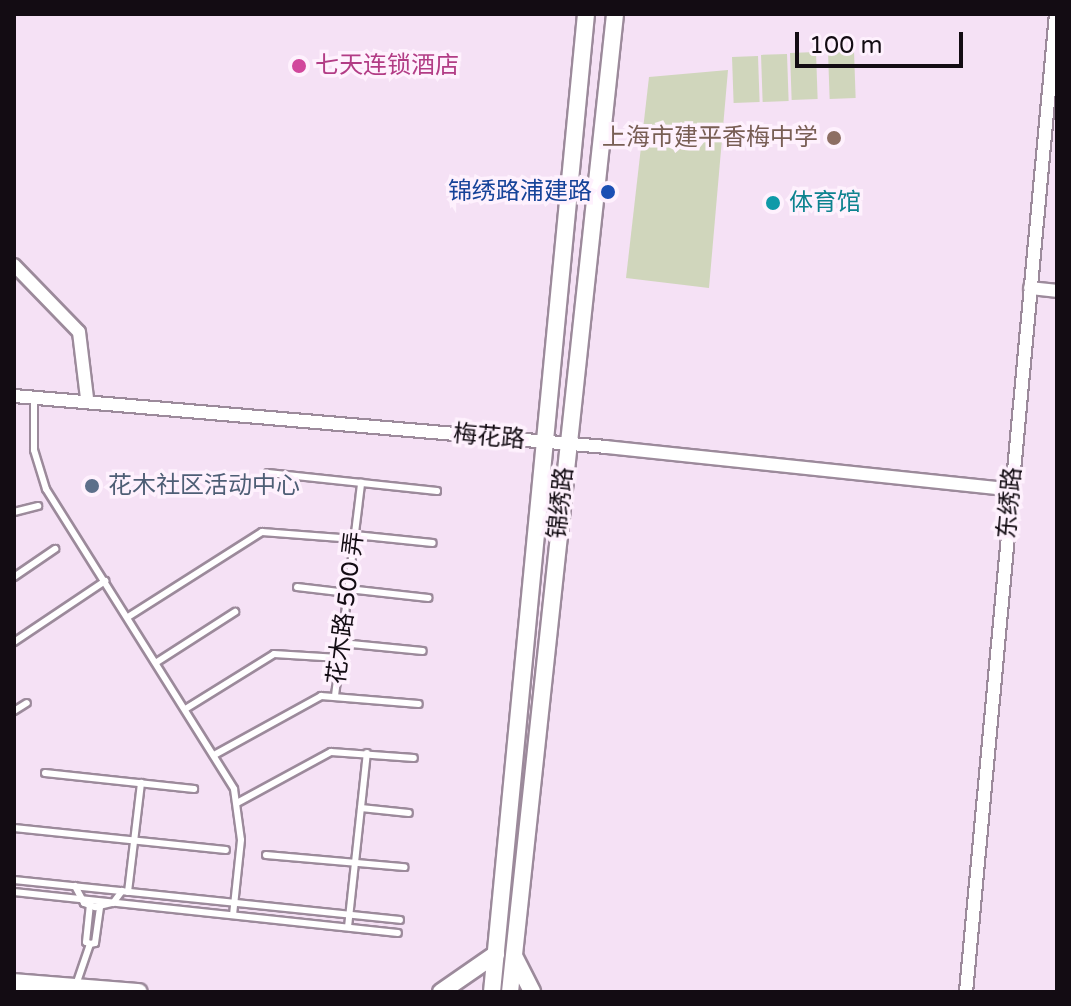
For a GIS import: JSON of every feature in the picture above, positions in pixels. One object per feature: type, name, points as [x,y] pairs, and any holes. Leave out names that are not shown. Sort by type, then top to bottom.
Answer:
[{"type":"main road","name":"锦绣路","points":[[492,992],[586,14]]},
{"type":"main road","name":"锦绣路","points":[[510,992],[615,14]]},
{"type":"main road","points":[[441,992],[496,954]]},
{"type":"main road","points":[[514,957],[532,992]]},
{"type":"main road","points":[[14,982],[139,992]]},
{"type":"street","name":"东绣路","points":[[966,992],[1056,14]]},
{"type":"street","points":[[14,265],[79,332],[87,398]]},
{"type":"street","points":[[1030,288],[1057,291]]},
{"type":"street","name":"梅花路","points":[[14,396],[87,398],[1012,490]]},
{"type":"lane","points":[[34,396],[40,477],[216,754],[237,803],[240,856],[233,915]]},
{"type":"lane","points":[[268,473],[437,491]]},
{"type":"lane","name":"花木路 500 弄","points":[[216,754],[313,699],[335,696],[361,483]]},
{"type":"lane","points":[[14,512],[38,506]]},
{"type":"lane","points":[[128,617],[262,532],[433,543]]},
{"type":"lane","points":[[14,577],[55,549]]},
{"type":"lane","points":[[14,642],[105,581]]},
{"type":"lane","points":[[297,587],[428,598]]},
{"type":"lane","points":[[157,662],[235,612]]},
{"type":"lane","points":[[341,643],[423,651]]},
{"type":"lane","points":[[187,708],[274,654],[339,658]]},
{"type":"lane","points":[[335,696],[419,704]]},
{"type":"lane","points":[[14,711],[27,703]]},
{"type":"lane","points":[[237,803],[323,754],[367,753],[414,758]]},
{"type":"lane","points":[[348,927],[367,753]]},
{"type":"lane","points":[[45,773],[194,789]]},
{"type":"lane","points":[[75,886],[81,899],[90,906],[113,903],[125,892],[141,783]]},
{"type":"lane","points":[[361,808],[409,813]]},
{"type":"lane","points":[[14,828],[134,838],[226,850]]},
{"type":"lane","points":[[266,855],[404,867]]},
{"type":"lane","points":[[14,880],[400,920]]},
{"type":"lane","points":[[14,892],[398,933]]},
{"type":"lane","points":[[90,906],[86,942],[90,944]]},
{"type":"lane","points":[[90,944],[95,943],[100,907]]},
{"type":"lane","points":[[75,987],[90,944]]},
{"type":"green space","points":[[854,51],[856,98],[830,99],[828,52]]},
{"type":"green space","points":[[816,52],[818,99],[792,100],[790,53]]},
{"type":"green space","points":[[787,54],[789,101],[763,102],[761,55]]},
{"type":"green space","points":[[758,56],[760,102],[734,103],[732,57]]},
{"type":"green space","points":[[728,70],[709,288],[626,278],[649,77]]},
{"type":"place","name":"七天连锁酒店","points":[[299,66]]},
{"type":"place","name":"上海市建平香梅中学","points":[[834,138]]},
{"type":"place","name":"锦绣路浦建路","points":[[608,192]]},
{"type":"place","name":"体育馆","points":[[773,203]]},
{"type":"place","name":"花木社区活动中心","points":[[92,486]]}]
